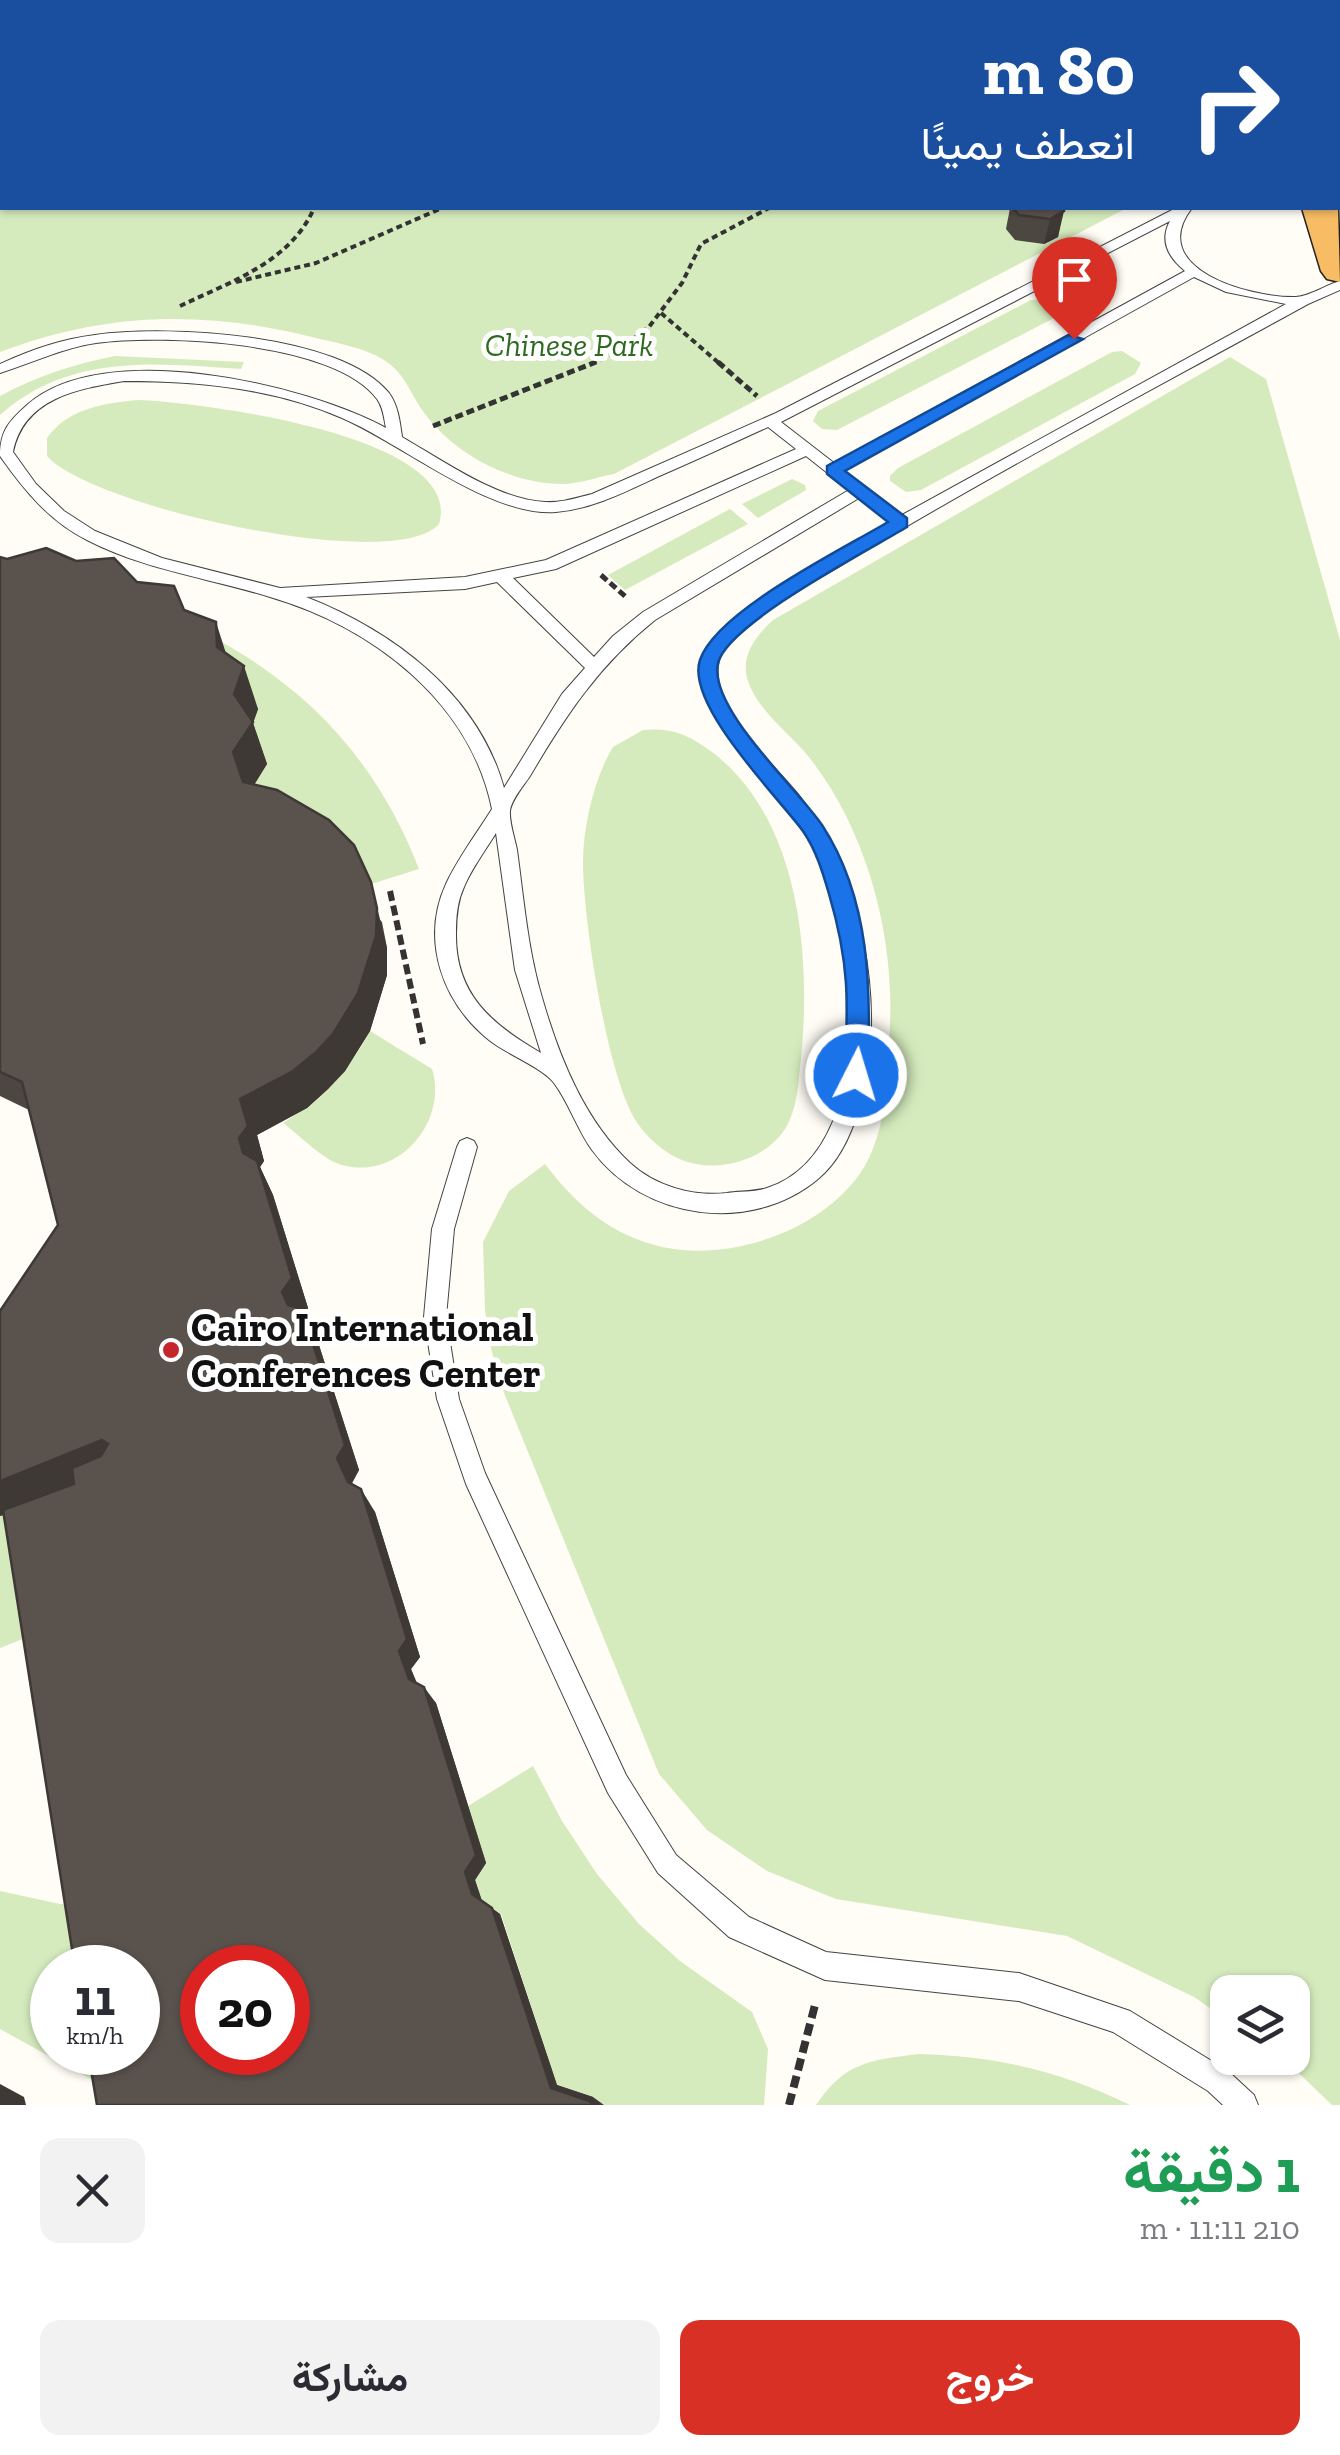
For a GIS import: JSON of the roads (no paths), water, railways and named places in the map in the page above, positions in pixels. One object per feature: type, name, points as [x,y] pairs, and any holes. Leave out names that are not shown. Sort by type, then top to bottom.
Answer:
[{"type":"highway","points":[[1321,210],[1340,271]]},
{"type":"lane","points":[[1180,210],[776,418],[597,498],[567,507],[535,507],[472,486],[347,415],[294,396],[236,384],[174,378],[111,379],[70,385],[35,402],[12,426],[5,452],[23,482],[49,510],[84,534],[126,554],[276,592],[324,610],[408,660],[442,693],[470,730],[492,772],[518,940],[533,1006],[560,1074],[598,1141],[622,1170],[654,1191],[692,1203],[732,1205],[772,1196],[806,1178],[832,1152],[847,1120],[861,1030],[852,932],[832,867],[815,831],[722,713],[709,686],[709,661],[728,632],[900,522],[1303,301],[1340,285]]},
{"type":"lane","points":[[1183,210],[1170,232],[1172,245],[1194,272],[1211,283],[1255,298],[1303,301]]},
{"type":"lane","points":[[833,470],[1194,272]]},
{"type":"lane","points":[[0,369],[36,352],[96,338],[213,337],[267,345],[317,358],[380,392],[391,410],[395,440]]},
{"type":"lane","points":[[776,418],[807,450],[900,522]]},
{"type":"lane","points":[[276,592],[389,589],[502,577],[578,555],[807,450]]},
{"type":"lane","points":[[560,1074],[510,1046],[480,1021],[458,992],[446,959],[444,934],[451,897],[568,698],[594,666],[649,616],[860,491]]},
{"type":"lane","points":[[502,577],[594,666]]},
{"type":"lane","points":[[467,1147],[443,1229],[435,1318],[448,1398],[474,1476],[617,1784],[667,1864],[739,1927],[825,1966],[1019,1987],[1120,2021],[1218,2080],[1244,2105]]},
{"type":"place","name":"Cairo International Conferences Center","points":[[171,1350]]},
{"type":"park label","name":"Chinese Park","points":[[569,345]]}]
